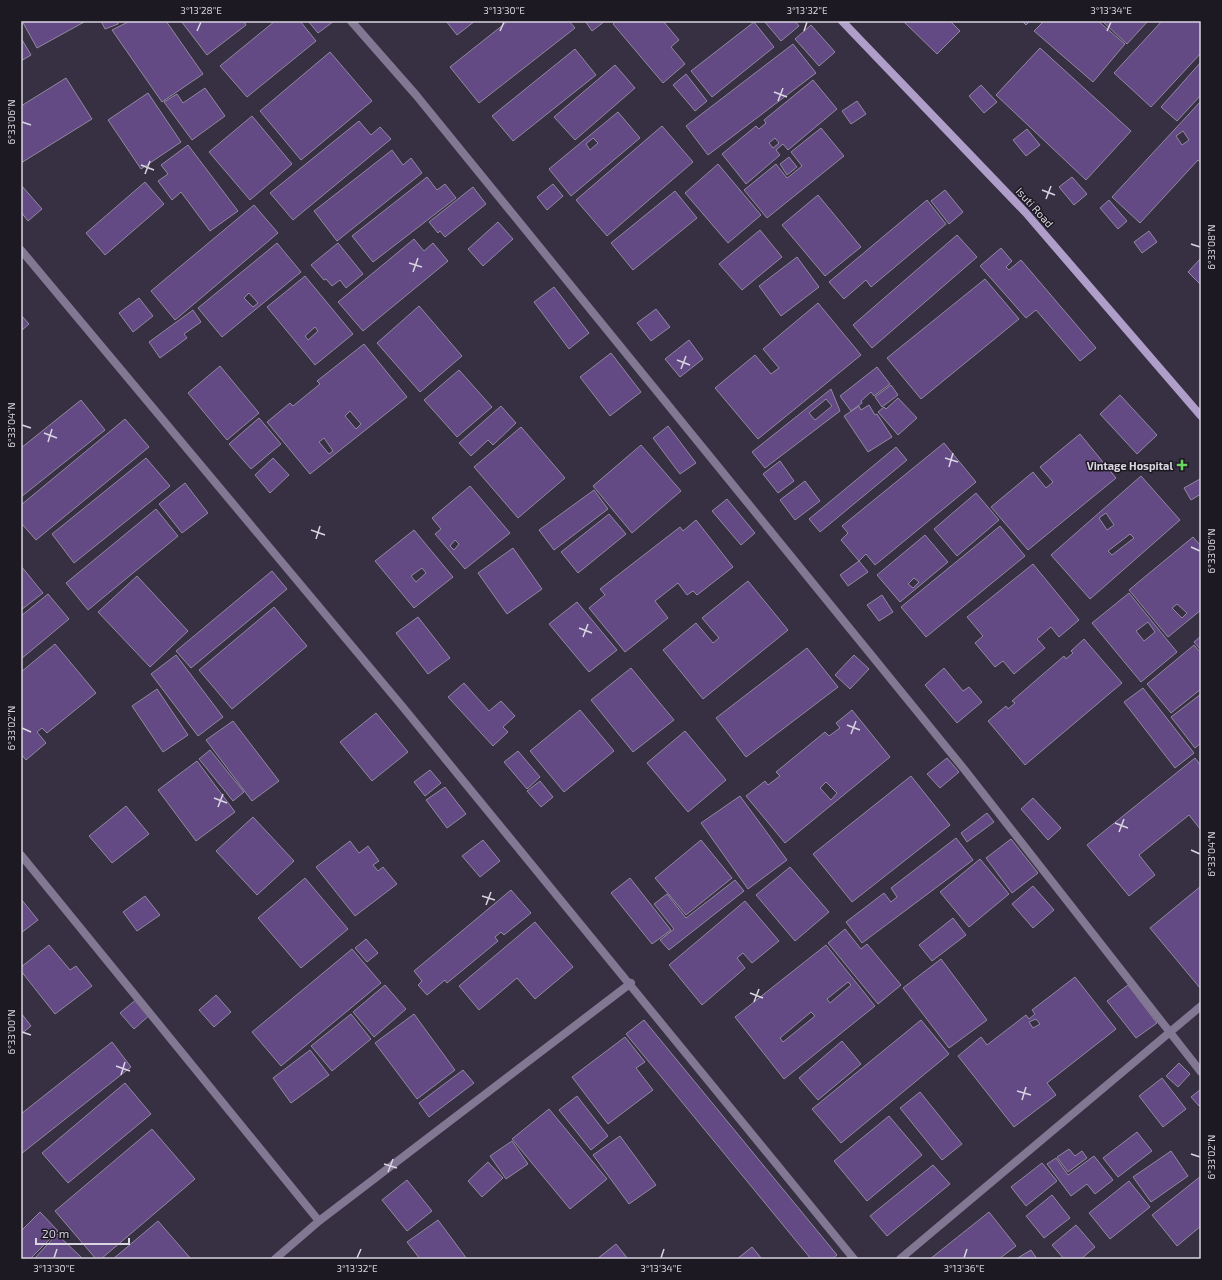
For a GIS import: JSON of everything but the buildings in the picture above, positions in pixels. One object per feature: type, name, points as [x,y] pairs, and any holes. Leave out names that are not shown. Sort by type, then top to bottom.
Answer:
[{"type":"street","points":[[351,21],[416,95],[964,769],[1201,1072]]},
{"type":"street","name":"Isuti Road","points":[[842,21],[1026,212],[1201,416]]},
{"type":"street","points":[[21,250],[402,706],[854,1259]]},
{"type":"street","points":[[21,855],[319,1221]]},
{"type":"street","points":[[275,1259],[319,1221],[630,984]]},
{"type":"street","points":[[900,1259],[1201,1006]]},
{"type":"place","name":"Vintage Hospital","points":[[1182,465]]}]
